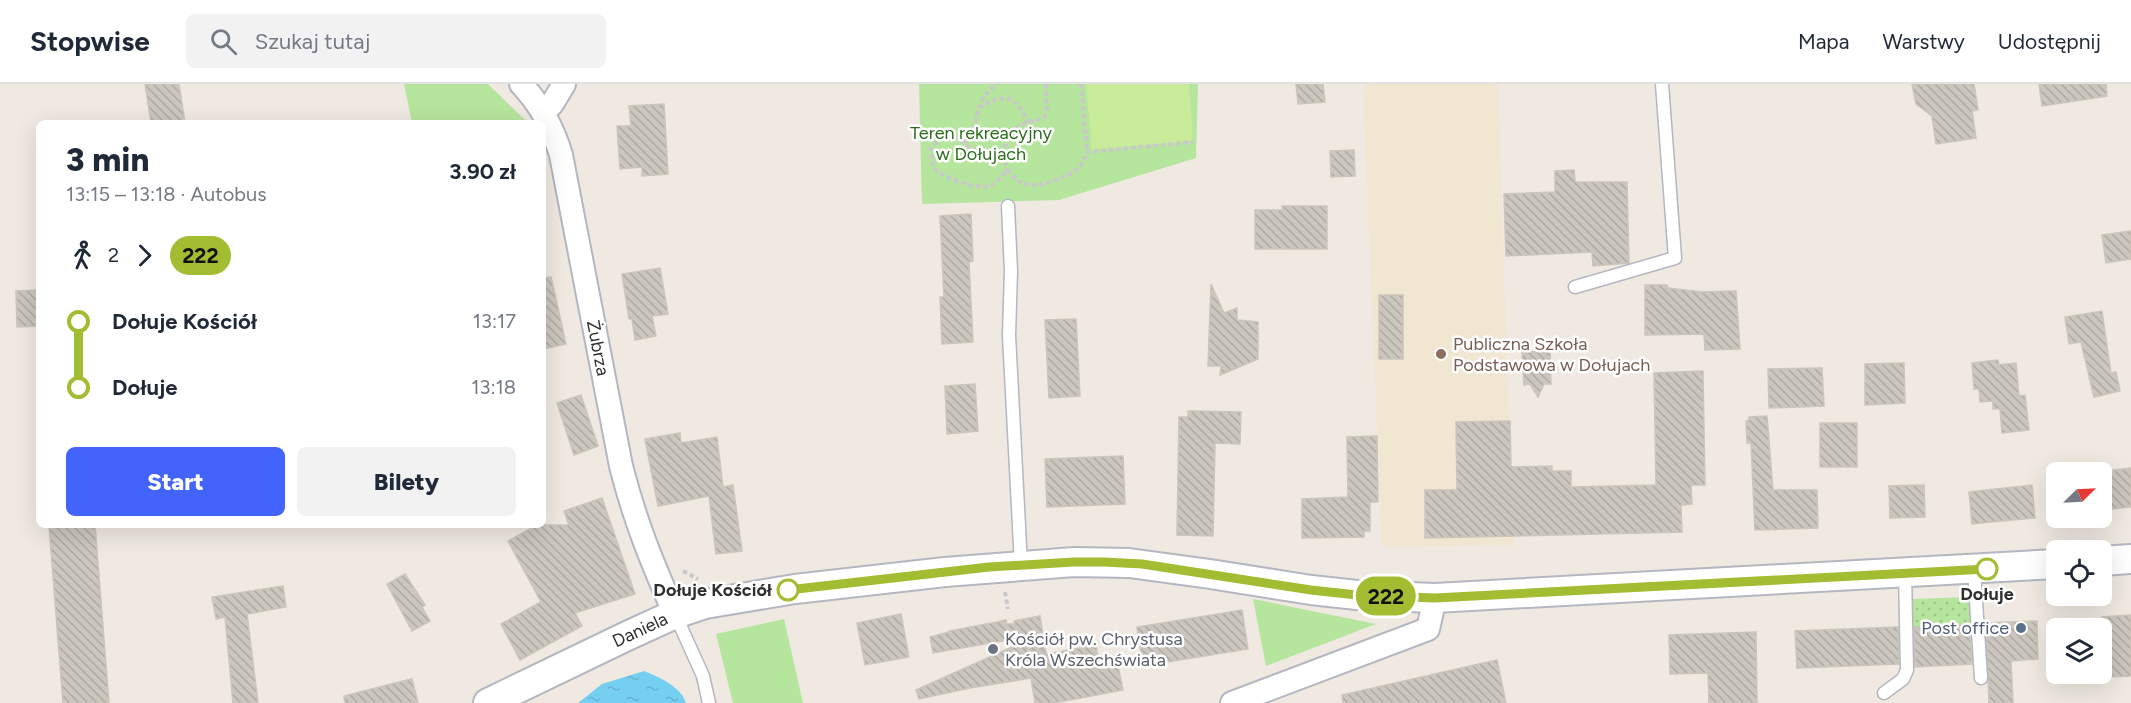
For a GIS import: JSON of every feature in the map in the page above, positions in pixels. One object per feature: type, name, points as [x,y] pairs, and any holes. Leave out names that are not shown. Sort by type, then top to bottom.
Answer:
[{"type":"street","name":"Żubrza","points":[[521,84],[543,112],[558,142],[628,495],[646,550],[675,614]]},
{"type":"street","points":[[543,112],[552,104],[564,84]]},
{"type":"street","points":[[2112,560],[2131,559]]},
{"type":"street","name":"Daniela","points":[[488,703],[675,614],[711,602],[879,579],[1021,565],[1074,562],[1142,564],[1311,590],[1357,595],[1435,598],[2046,565]]},
{"type":"street","points":[[1232,703],[1428,629],[1435,598]]},
{"type":"lane","points":[[1575,287],[1675,258],[1662,84]]},
{"type":"lane","points":[[1008,206],[1011,271],[1009,334],[1021,565]]},
{"type":"lane","points":[[1974,570],[1981,678]]},
{"type":"lane","points":[[1884,693],[1903,679],[1907,670],[1905,573]]},
{"type":"lane","points":[[675,614],[703,676],[710,703]]},
{"type":"path","points":[[964,142],[974,129],[981,99],[998,84]]},
{"type":"path","points":[[1046,84],[1047,113],[1038,121],[1014,129],[1009,136],[1002,154],[1007,170],[1018,181],[1042,186],[1072,174],[1080,168],[1086,156]]},
{"type":"path","points":[[1081,84],[1087,152],[1194,142]]},
{"type":"path","points":[[979,108],[1001,98],[1012,100],[1021,108],[1028,123]]},
{"type":"path","points":[[1002,154],[971,149],[953,136],[945,136],[934,143],[931,148],[935,169],[947,178],[986,187],[993,184],[1007,170]]},
{"type":"path","points":[[677,566],[704,581]]},
{"type":"shaded area","name":"Publiczna Szkoła Podstawowa w Dołujach","points":[[1363,84],[1498,84],[1514,545],[1382,547]]},
{"type":"green space","points":[[404,84],[488,84],[525,120],[411,120]]},
{"type":"green space","name":"Teren rekreacyjny w Dołujach","points":[[919,84],[1198,84],[1196,158],[1059,200],[922,204]]},
{"type":"green space","points":[[1086,84],[1189,84],[1193,141],[1092,150]]},
{"type":"green space","points":[[1970,597],[1972,624],[1912,627],[1912,599]]},
{"type":"green space","points":[[1253,599],[1376,624],[1266,666]]},
{"type":"green space","points":[[784,619],[803,703],[733,703],[716,634]]},
{"type":"water","points":[[644,671],[674,687],[686,703],[578,703],[602,684]]},
{"type":"building","points":[[145,84],[179,84],[185,120],[151,120]]},
{"type":"building","points":[[1296,84],[1323,84],[1325,102],[1298,104]]},
{"type":"building","points":[[1912,84],[1974,84],[1978,110],[1972,111],[1976,138],[1936,144],[1932,116],[1916,104]]},
{"type":"building","points":[[2039,84],[2106,84],[2107,96],[2042,106]]},
{"type":"building","points":[[664,104],[668,174],[642,176],[642,167],[620,169],[617,126],[631,126],[629,106]]},
{"type":"building","points":[[1354,150],[1355,176],[1331,177],[1330,151]]},
{"type":"building","points":[[1574,170],[1575,182],[1627,182],[1629,263],[1593,266],[1592,252],[1506,256],[1504,194],[1555,192],[1555,171]]},
{"type":"building","points":[[1282,206],[1327,206],[1327,249],[1255,249],[1255,210],[1283,210]]},
{"type":"building","points":[[971,214],[973,261],[969,262],[973,342],[942,344],[940,297],[944,297],[940,216]]},
{"type":"building","points":[[2131,231],[2131,259],[2106,263],[2102,235]]},
{"type":"building","points":[[660,268],[668,314],[652,316],[656,336],[635,340],[632,319],[629,319],[622,274]]},
{"type":"building","points":[[551,277],[566,344],[546,348],[546,278]]},
{"type":"building","points":[[1211,284],[1224,313],[1237,308],[1237,320],[1258,322],[1258,359],[1220,375],[1221,366],[1208,366]]},
{"type":"building","points":[[1645,285],[1667,285],[1668,288],[1702,292],[1736,291],[1740,349],[1705,350],[1704,334],[1645,335]]},
{"type":"building","points":[[36,290],[36,326],[17,327],[16,291]]},
{"type":"building","points":[[1379,295],[1403,295],[1403,359],[1379,359]]},
{"type":"building","points":[[2102,311],[2111,373],[2116,372],[2120,391],[2094,397],[2081,342],[2069,344],[2065,317]]},
{"type":"building","points":[[1076,319],[1080,396],[1049,398],[1045,320]]},
{"type":"building","points":[[1550,351],[1551,384],[1544,384],[1538,397],[1530,384],[1524,385],[1522,352]]},
{"type":"building","points":[[1998,360],[1999,365],[2016,363],[2019,396],[2025,395],[2029,430],[2002,433],[2000,409],[1993,409],[1993,401],[1980,402],[1979,389],[1974,389],[1972,363]]},
{"type":"building","points":[[1904,363],[1905,403],[1865,405],[1865,364]]},
{"type":"building","points":[[1822,368],[1824,406],[1769,408],[1768,369]]},
{"type":"building","points":[[1703,371],[1705,485],[1691,485],[1692,504],[1681,505],[1682,532],[1425,538],[1425,490],[1457,490],[1456,422],[1510,421],[1511,467],[1552,466],[1552,471],[1571,471],[1571,487],[1656,485],[1654,373]]},
{"type":"building","points":[[975,384],[978,431],[947,434],[945,386]]},
{"type":"building","points":[[581,395],[598,446],[574,455],[557,403]]},
{"type":"building","points":[[1188,411],[1241,412],[1240,444],[1215,443],[1213,536],[1177,535],[1179,417],[1188,417]]},
{"type":"building","points":[[1767,416],[1773,490],[1817,490],[1818,528],[1755,530],[1751,443],[1747,443],[1746,421],[1749,417]]},
{"type":"building","points":[[1820,423],[1857,423],[1857,467],[1820,467]]},
{"type":"building","points":[[680,433],[681,443],[717,437],[723,487],[733,485],[742,551],[716,554],[709,496],[658,506],[645,439]]},
{"type":"building","points":[[1377,436],[1378,502],[1370,502],[1370,531],[1364,531],[1364,537],[1302,538],[1302,499],[1348,497],[1347,437]]},
{"type":"building","points":[[1123,456],[1125,504],[1047,507],[1045,459]]},
{"type":"building","points":[[2131,468],[2131,507],[2112,509],[2112,470]]},
{"type":"building","points":[[1924,485],[1925,517],[1890,518],[1889,486]]},
{"type":"building","points":[[2032,485],[2035,518],[1972,524],[1969,492]]},
{"type":"building","points":[[602,498],[635,594],[575,613],[582,626],[520,660],[501,624],[541,602],[508,541],[532,528],[546,528],[546,525],[569,525],[564,511]]},
{"type":"building","points":[[49,528],[95,528],[109,703],[63,703]]},
{"type":"building","points":[[405,574],[425,605],[422,607],[430,621],[412,631],[387,584]]},
{"type":"building","points":[[283,586],[286,607],[247,614],[258,703],[233,703],[225,617],[216,619],[212,597]]},
{"type":"building","points":[[1242,610],[1248,649],[1143,666],[1137,627]]},
{"type":"building","points":[[901,614],[909,657],[865,665],[857,623]]},
{"type":"building","points":[[2131,615],[2131,676],[2112,677],[2112,618],[2102,617]]},
{"type":"building","points":[[1040,616],[1046,654],[1096,645],[1100,670],[1118,666],[1123,690],[1054,703],[1035,703],[1031,678],[919,699],[916,690],[1021,643],[1019,638],[933,653],[930,637],[1006,620],[1006,624],[1015,624],[1014,621]]},
{"type":"building","points":[[2037,621],[2038,659],[2011,661],[2013,703],[1989,703],[1986,623]]},
{"type":"building","points":[[1969,624],[1972,664],[1915,667],[1914,627]]},
{"type":"building","points":[[1898,627],[1899,664],[1797,668],[1795,631]]},
{"type":"building","points":[[1756,632],[1757,703],[1709,703],[1708,673],[1670,674],[1669,635]]},
{"type":"building","points":[[1497,660],[1506,703],[1343,703],[1342,695]]},
{"type":"building","points":[[412,679],[418,703],[345,703],[344,696]]},
{"type":"bus line","name":"222","points":[[788,590],[989,567],[1074,562],[1142,564],[1311,590],[1357,595],[1435,598],[1987,569]]},
{"type":"place","name":"Publiczna Szkoła Podstawowa w Dołujach","points":[[1441,354]]},
{"type":"place","name":"Dołuje","points":[[1987,569]]},
{"type":"place","name":"Dołuje Kościół","points":[[788,590]]},
{"type":"place","name":"Post office","points":[[2021,628]]},
{"type":"place","name":"Kościół pw. Chrystusa Króla Wszechświata","points":[[993,649]]}]
